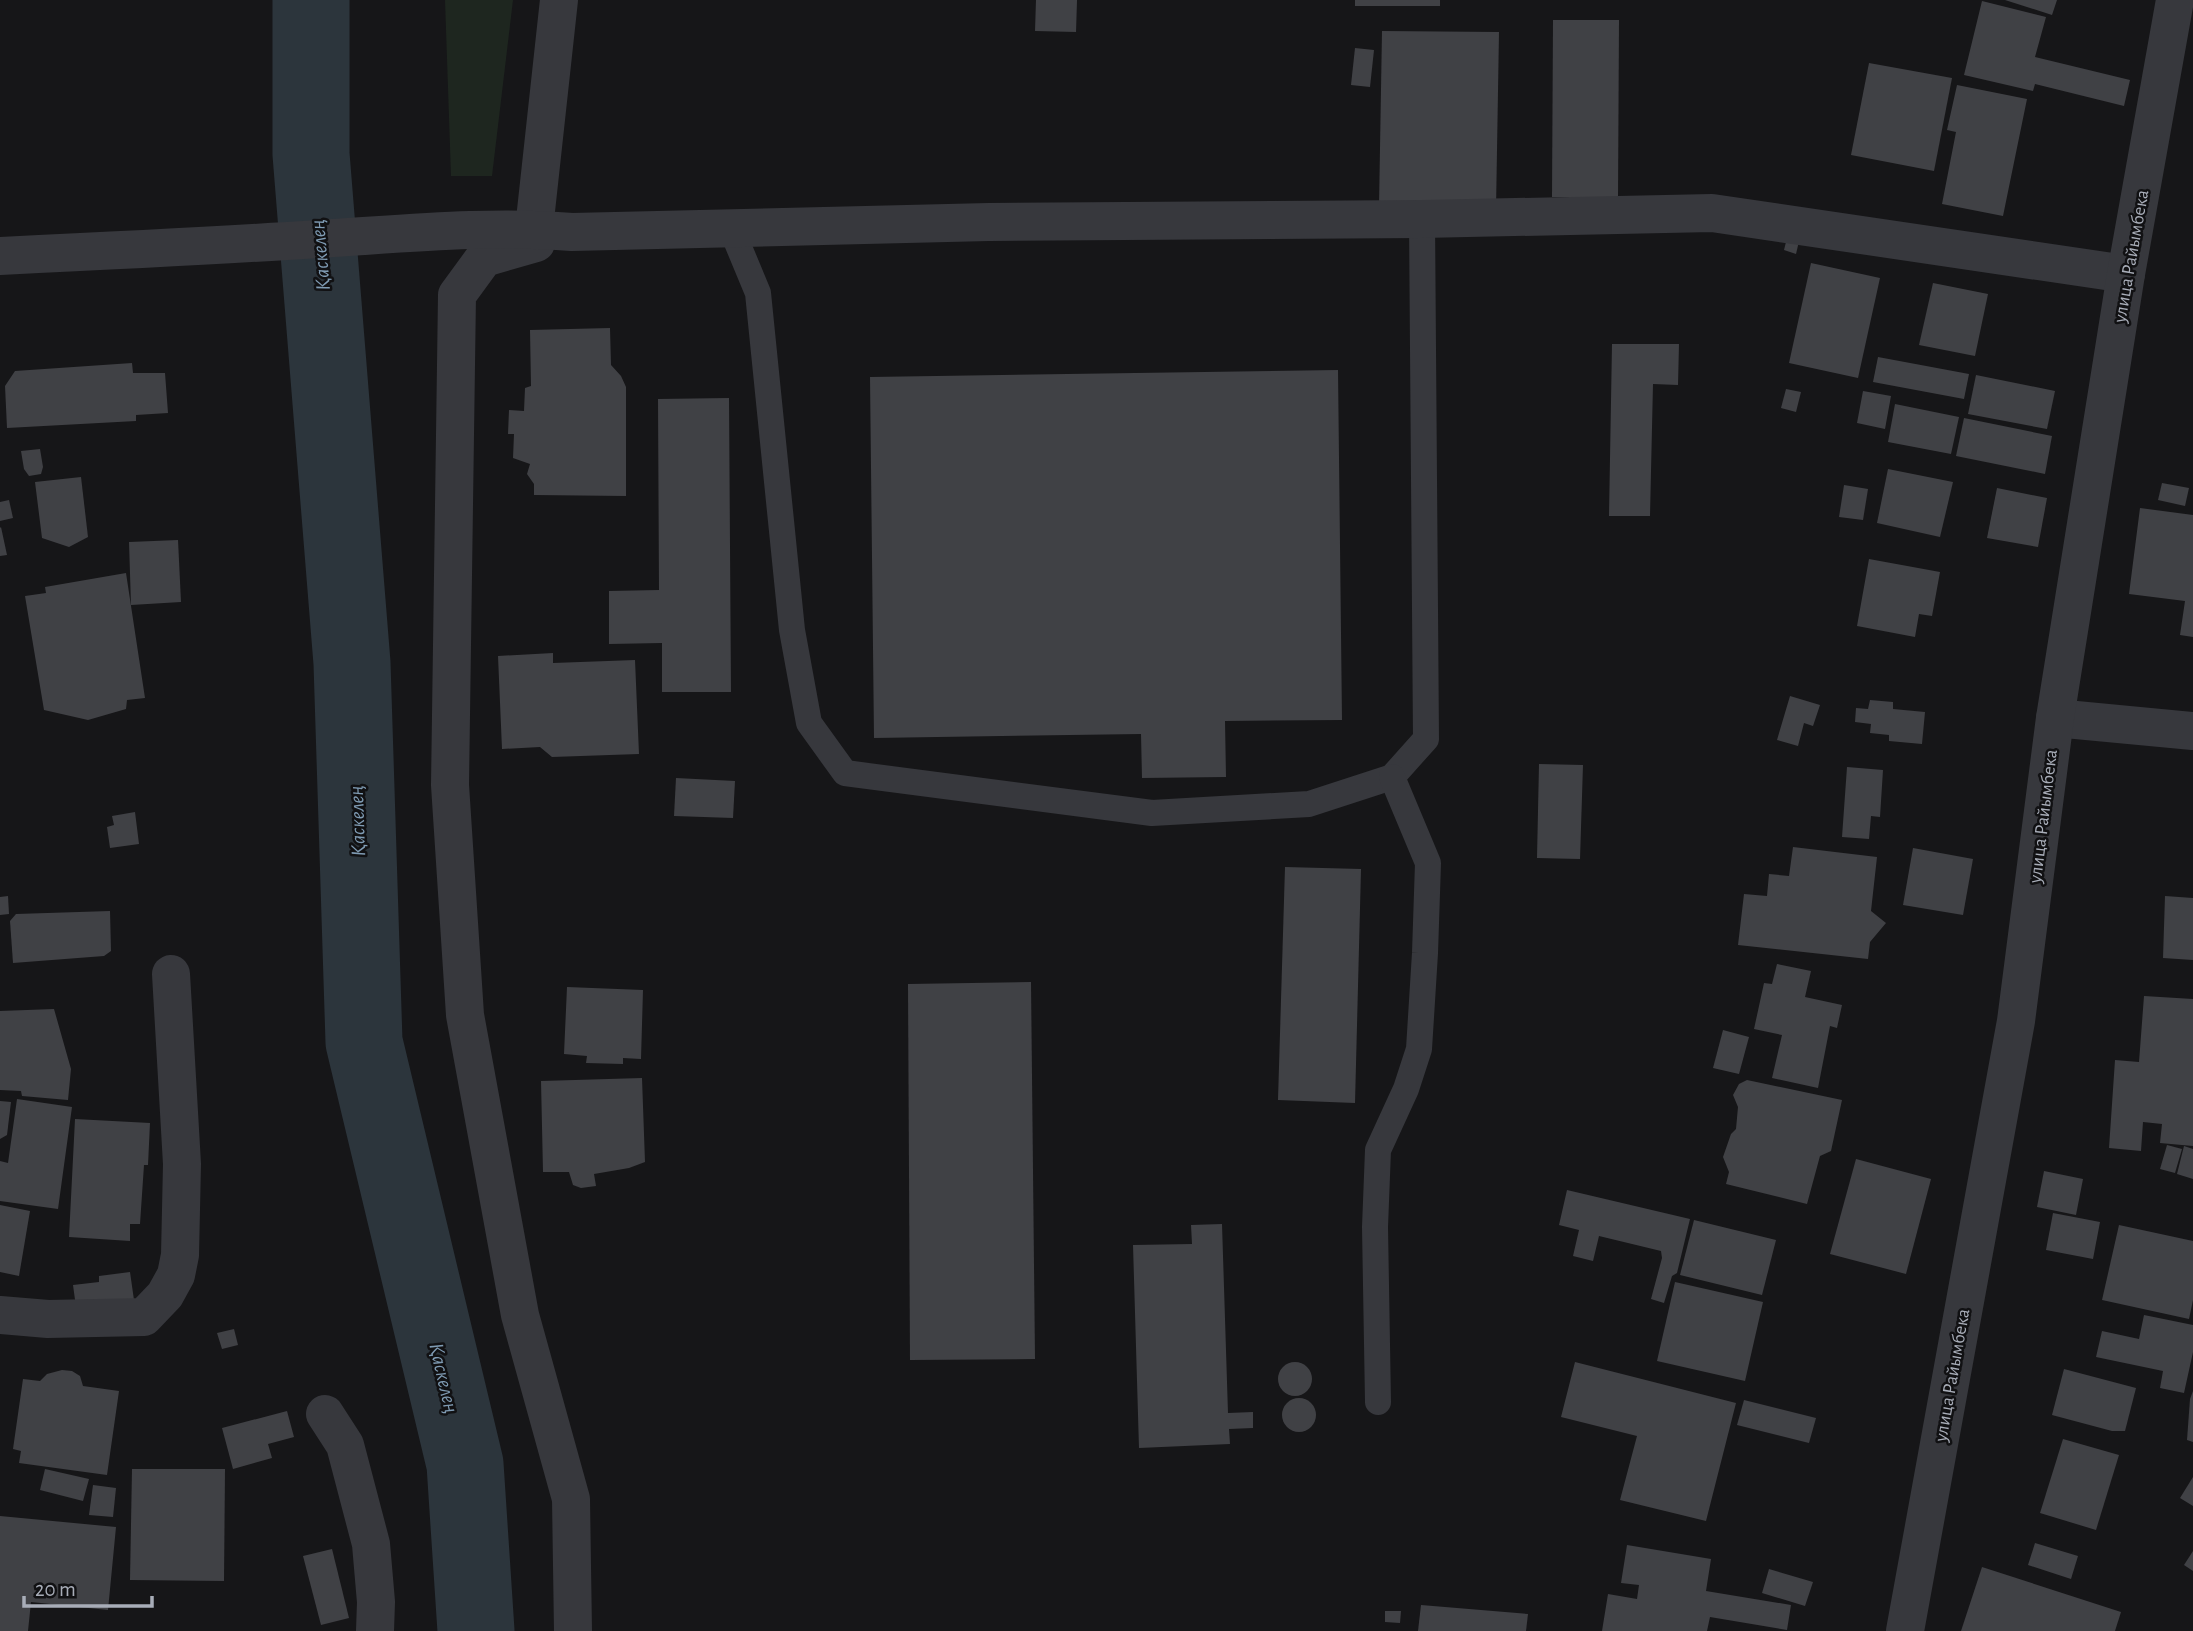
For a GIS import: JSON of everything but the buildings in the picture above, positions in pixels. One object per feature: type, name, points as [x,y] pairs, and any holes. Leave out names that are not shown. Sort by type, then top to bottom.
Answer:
[{"type":"street","points":[[534,229],[559,0]]},
{"type":"street","name":"улица Райымбека","points":[[1908,1630],[2015,1021],[2055,718],[2126,274],[2175,0]]},
{"type":"street","points":[[0,256],[217,246],[430,232],[534,229],[572,232],[989,222],[1422,219],[1712,213],[2126,274]]},
{"type":"street","points":[[572,232],[484,258],[457,295],[450,785],[465,1015],[520,1315],[571,1499],[573,1631]]},
{"type":"street","points":[[2055,718],[2193,731]]},
{"type":"street","points":[[0,1315],[48,1319],[144,1317],[165,1295],[176,1275],[180,1255],[182,1164],[171,974]]},
{"type":"street","points":[[326,1414],[345,1445],[371,1544],[376,1602],[375,1631]]},
{"type":"lane","points":[[731,228],[758,293],[792,630],[809,723],[845,773],[1152,813],[1309,804],[1392,777],[1426,739],[1422,219]]},
{"type":"lane","points":[[1378,1402],[1375,1227],[1378,1150],[1406,1089],[1419,1049],[1428,863],[1392,777]]},
{"type":"shaded area","points":[[445,0],[513,0],[492,176],[451,176]]},
{"type":"waterway","name":"Қаскелең","points":[[311,0],[311,154],[352,663],[364,1042],[465,1464],[476,1631]]}]
